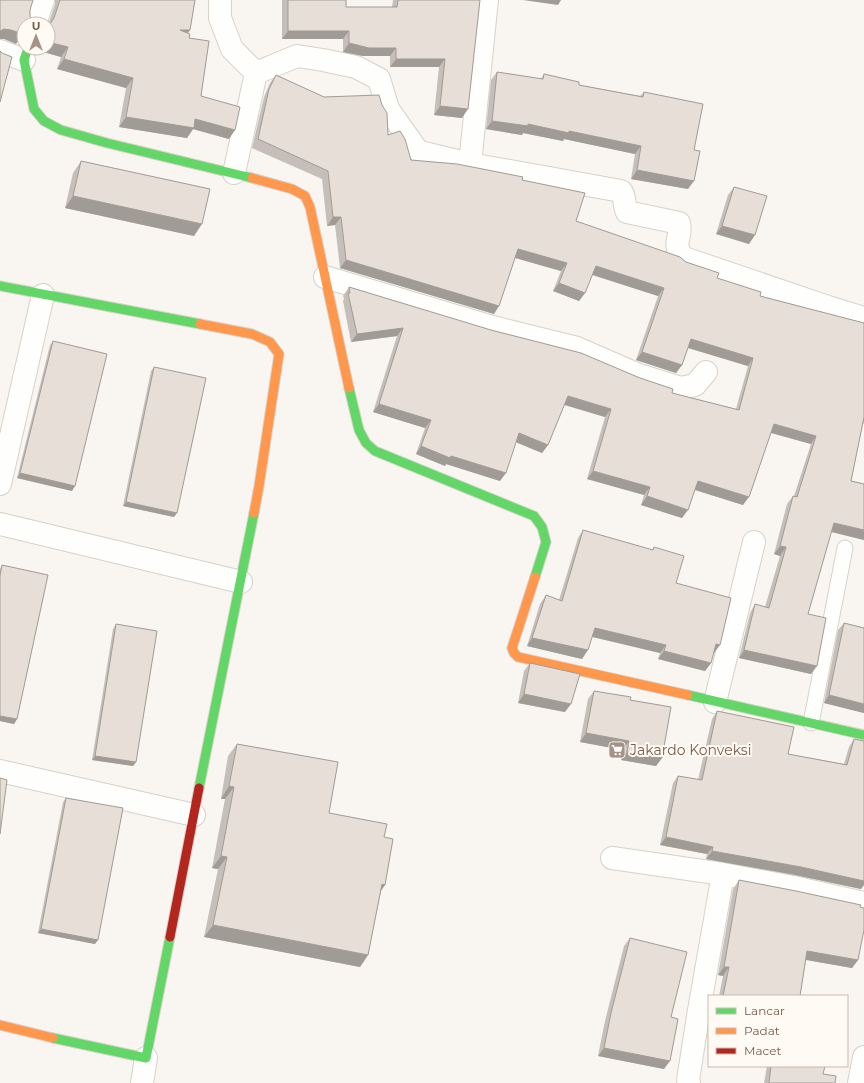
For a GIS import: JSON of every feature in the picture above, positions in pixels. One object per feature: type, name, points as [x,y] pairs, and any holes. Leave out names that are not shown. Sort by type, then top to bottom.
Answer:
[{"type":"street","points":[[38,16],[43,0]]},
{"type":"street","points":[[220,0],[220,18],[232,49],[256,73]]},
{"type":"street","points":[[470,164],[487,0]]},
{"type":"street","points":[[0,51],[16,53]]},
{"type":"street","points":[[26,56],[34,109],[44,121],[61,130],[107,143],[234,173],[292,189],[305,196],[310,207],[359,430],[366,443],[375,451],[534,516],[542,527],[546,542],[512,648],[518,657],[864,735]]},
{"type":"street","points":[[256,73],[296,56],[356,67],[379,79],[388,109],[417,150],[470,164],[621,191],[624,194],[625,209],[627,212],[679,223],[680,227],[676,245],[679,253],[684,258],[864,318]]},
{"type":"street","points":[[234,173],[256,73]]},
{"type":"street","points":[[325,277],[489,326],[577,348],[639,375],[681,388],[695,385],[706,372]]},
{"type":"street","points":[[0,286],[252,334],[270,342],[279,354],[259,486],[241,582],[142,1083]]},
{"type":"street","points":[[0,484],[43,295]]},
{"type":"street","points":[[0,524],[241,582]]},
{"type":"street","points":[[715,702],[754,542]]},
{"type":"street","points":[[0,771],[194,815]]},
{"type":"street","points":[[612,858],[723,874],[793,887],[864,903]]},
{"type":"street","points":[[689,1083],[688,1080],[699,1010],[723,874]]},
{"type":"street","points":[[0,1025],[78,1044],[146,1058]]},
{"type":"lane","points":[[811,723],[845,548]]},
{"type":"building","points":[[0,0],[33,0],[30,16],[16,16],[16,32],[4,29],[0,31]]},
{"type":"building","points":[[60,0],[195,0],[190,30],[180,30],[190,34],[189,38],[209,41],[201,96],[240,107],[235,130],[195,119],[194,128],[126,117],[133,78],[64,59],[68,47],[56,44],[56,16],[55,16]]},
{"type":"building","points":[[288,0],[346,0],[346,7],[397,7],[398,0],[480,0],[468,109],[440,106],[445,59],[396,59],[396,48],[369,48],[349,43],[349,31],[288,31]]},
{"type":"building","points":[[0,51],[12,57],[0,102]]},
{"type":"building","points":[[497,72],[543,79],[544,74],[579,82],[579,85],[643,97],[644,92],[703,104],[694,150],[700,151],[694,181],[637,170],[641,146],[528,124],[528,126],[492,121]]},
{"type":"building","points":[[276,75],[324,97],[379,95],[382,105],[387,113],[388,135],[400,131],[405,139],[411,160],[457,164],[523,177],[522,180],[585,193],[576,221],[680,257],[686,262],[719,273],[717,278],[761,292],[760,296],[864,323],[864,417],[851,481],[864,484],[864,530],[834,523],[808,614],[826,618],[817,666],[744,650],[755,604],[769,608],[786,547],[780,546],[793,496],[797,497],[816,436],[774,424],[749,497],[698,481],[688,510],[647,496],[650,487],[593,471],[611,409],[568,396],[548,445],[519,433],[506,473],[451,456],[450,458],[421,446],[431,420],[379,404],[403,328],[357,334],[348,293],[350,293],[349,287],[491,330],[581,353],[640,378],[673,389],[672,393],[739,410],[753,358],[691,339],[682,365],[642,352],[664,288],[596,266],[585,293],[559,283],[567,263],[518,249],[499,306],[346,260],[341,217],[333,217],[328,171],[258,139],[269,89]]},
{"type":"building","points":[[81,161],[210,189],[202,224],[73,196]]},
{"type":"building","points":[[734,187],[767,196],[755,235],[722,226]]},
{"type":"building","points":[[53,341],[107,354],[75,486],[20,473]]},
{"type":"building","points":[[154,367],[206,378],[177,513],[126,502]]},
{"type":"building","points":[[583,530],[653,550],[654,547],[684,556],[676,583],[731,598],[720,645],[716,644],[711,663],[664,651],[666,645],[595,628],[588,650],[532,638],[546,595],[562,601]]},
{"type":"building","points":[[2,565],[48,575],[17,719],[0,716],[0,576]]},
{"type":"building","points":[[844,623],[864,628],[864,704],[829,695]]},
{"type":"building","points":[[116,624],[157,631],[136,762],[95,756]]},
{"type":"building","points":[[530,663],[580,674],[571,704],[524,694]]},
{"type":"building","points":[[594,691],[631,697],[630,700],[671,707],[662,758],[627,752],[629,741],[586,733]]},
{"type":"building","points":[[717,711],[794,727],[788,754],[847,765],[854,739],[864,741],[864,881],[801,867],[712,851],[713,847],[666,837],[678,776],[702,780]]},
{"type":"building","points":[[237,744],[338,762],[329,813],[387,824],[384,837],[393,839],[385,885],[382,884],[368,955],[213,925],[227,857],[221,856],[234,787],[229,786]]},
{"type":"building","points":[[0,778],[7,780],[0,834]]},
{"type":"building","points":[[66,798],[123,808],[98,940],[41,929]]},
{"type":"building","points":[[739,880],[861,905],[860,907],[864,908],[864,930],[858,960],[807,951],[800,995],[723,995],[729,967],[724,967]]},
{"type":"building","points":[[630,938],[687,952],[671,1017],[678,1019],[670,1061],[604,1048],[611,1013]]},
{"type":"building","points":[[771,1067],[825,1067],[823,1074],[836,1076],[835,1083],[769,1083]]},
{"type":"traffic: fast","points":[[25,56],[24,60],[34,109],[44,121],[61,130],[107,143],[252,178]]},
{"type":"traffic: fast","points":[[0,286],[200,324]]},
{"type":"traffic: fast","points":[[349,388],[359,430],[366,443],[375,451],[534,516],[542,527],[546,542],[535,577]]},
{"type":"traffic: fast","points":[[199,788],[254,513]]},
{"type":"traffic: fast","points":[[688,695],[864,735]]},
{"type":"traffic: fast","points":[[53,1038],[146,1058],[170,937]]},
{"type":"traffic: slow","points":[[252,178],[292,189],[305,196],[310,207],[349,388]]},
{"type":"traffic: slow","points":[[200,324],[252,334],[270,342],[279,354],[254,513]]},
{"type":"traffic: slow","points":[[535,577],[512,648],[518,657],[688,695]]},
{"type":"traffic: slow","points":[[0,1025],[53,1038]]},
{"type":"traffic: jam","points":[[170,937],[199,788]]},
{"type":"place","name":"Jakardo Konveksi","points":[[617,750]]}]
